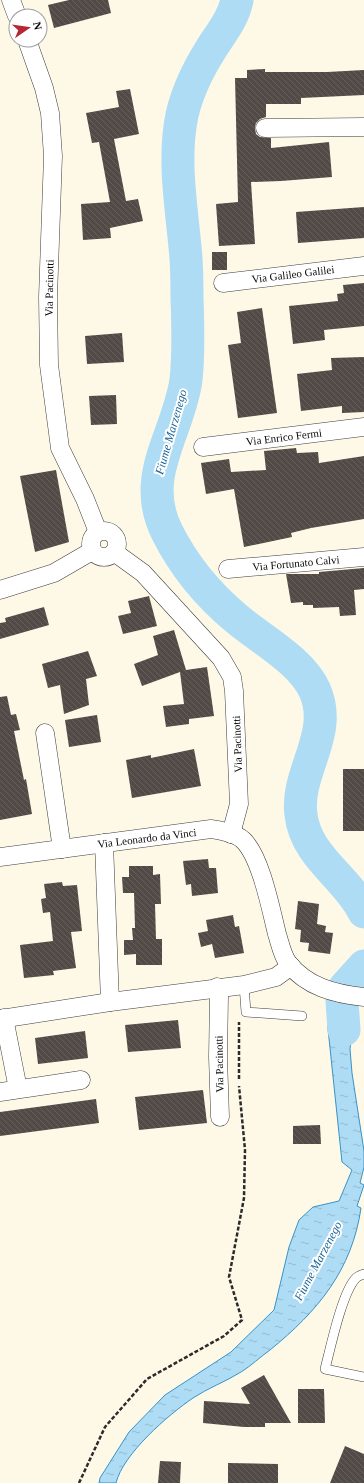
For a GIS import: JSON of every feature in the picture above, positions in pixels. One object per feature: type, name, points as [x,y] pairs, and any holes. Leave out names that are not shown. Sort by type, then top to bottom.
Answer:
[{"type":"street","name":"Via Pacinotti","points":[[30,48],[44,88],[50,113],[53,156],[48,297],[49,365],[60,448],[85,499],[98,532]]},
{"type":"street","points":[[265,128],[364,127]]},
{"type":"street","name":"Via Galileo Galilei","points":[[223,283],[364,266]]},
{"type":"street","name":"Via Enrico Fermi","points":[[203,447],[364,427]]},
{"type":"street","points":[[103,530],[112,533],[117,542],[114,552],[110,555],[100,557],[92,551],[90,547],[91,538],[98,532],[103,530]]},
{"type":"street","points":[[0,590],[54,573],[92,551]]},
{"type":"street","name":"Via Pacinotti","points":[[114,552],[143,573],[221,658],[232,677],[239,804],[231,834]]},
{"type":"street","name":"Via Fortunato Calvi","points":[[228,569],[364,557]]},
{"type":"street","points":[[45,733],[62,849]]},
{"type":"street","name":"Via Leonardo da Vinci","points":[[0,857],[211,829],[231,834]]},
{"type":"street","points":[[231,834],[242,839],[261,874],[280,946],[287,962],[322,989],[336,993],[362,996]]},
{"type":"street","points":[[104,843],[110,1002]]},
{"type":"street","points":[[18,1089],[2,1019],[110,1002],[218,987],[244,985],[276,977],[291,966]]},
{"type":"street","name":"Via Pacinotti","points":[[218,987],[220,1117]]},
{"type":"street","points":[[0,1092],[81,1080]]},
{"type":"lane","points":[[244,985],[246,1012],[302,1016]]},
{"type":"lane","points":[[364,1274],[356,1278],[351,1286],[336,1324],[325,1369],[364,1378]]},
{"type":"path","points":[[79,1483],[105,1427],[147,1379],[224,1336],[242,1320],[229,1277],[244,1198],[246,1150],[238,1085],[239,1020]]},
{"type":"water","points":[[342,1001],[355,1004],[350,1049],[352,1073],[364,1151],[364,1167],[360,1183],[364,1185],[357,1206],[361,1208],[356,1230],[350,1251],[341,1270],[318,1304],[270,1350],[245,1370],[199,1394],[171,1414],[148,1436],[127,1460],[116,1483],[99,1483],[100,1478],[129,1432],[165,1395],[231,1352],[274,1310],[289,1247],[299,1220],[313,1207],[339,1201],[352,1170],[342,1162],[328,1029],[329,1004]]},
{"type":"building","points":[[69,0],[108,0],[111,13],[54,28],[48,5]]},
{"type":"building","points":[[265,69],[265,72],[327,72],[364,70],[364,95],[301,98],[301,104],[266,104],[266,117],[260,119],[256,123],[256,134],[260,137],[271,138],[271,148],[329,142],[332,177],[251,182],[255,244],[219,246],[216,204],[238,202],[235,78],[247,78],[247,70]]},
{"type":"building","points":[[130,89],[139,134],[114,139],[126,201],[138,199],[143,221],[110,228],[111,238],[83,240],[81,204],[110,202],[99,142],[92,143],[86,113],[119,107],[116,91]]},
{"type":"building","points":[[364,207],[364,238],[298,243],[296,212]]},
{"type":"building","points":[[212,252],[227,252],[227,270],[212,270]]},
{"type":"building","points":[[364,283],[364,326],[324,330],[325,340],[293,344],[289,306],[338,301],[337,294],[344,293],[343,285]]},
{"type":"building","points":[[262,308],[277,413],[238,418],[228,345],[241,343],[237,312]]},
{"type":"building","points":[[122,333],[124,362],[87,364],[85,336]]},
{"type":"building","points":[[364,357],[364,412],[342,413],[342,406],[301,411],[297,374],[332,370],[331,358]]},
{"type":"building","points":[[116,395],[117,424],[91,425],[89,396]]},
{"type":"building","points":[[296,448],[297,453],[318,452],[319,463],[364,456],[364,519],[311,528],[291,533],[292,537],[244,547],[234,489],[206,494],[201,463],[229,459],[231,472],[266,470],[264,451]]},
{"type":"building","points":[[56,470],[69,542],[35,552],[20,476]]},
{"type":"building","points":[[364,568],[364,589],[354,590],[356,615],[340,616],[339,607],[313,608],[313,605],[303,605],[303,602],[291,603],[286,574],[319,574],[319,572]]},
{"type":"building","points":[[149,596],[157,626],[123,634],[118,616],[131,613],[128,601]]},
{"type":"building","points":[[44,607],[49,625],[0,639],[0,623],[6,622],[5,618]]},
{"type":"building","points":[[174,630],[186,670],[207,667],[214,716],[189,719],[189,724],[166,727],[163,706],[184,704],[180,672],[142,686],[134,664],[158,655],[153,636]]},
{"type":"building","points":[[88,651],[97,676],[86,679],[89,705],[64,714],[60,685],[48,688],[42,664]]},
{"type":"building","points":[[7,696],[11,715],[16,714],[20,730],[14,731],[24,780],[26,779],[32,814],[0,820],[0,697]]},
{"type":"building","points":[[97,715],[101,742],[69,747],[65,720]]},
{"type":"building","points":[[194,749],[201,786],[132,798],[126,760],[151,755],[151,758]]},
{"type":"building","points":[[343,769],[364,769],[364,831],[343,831]]},
{"type":"building","points":[[208,859],[209,868],[216,868],[218,893],[192,896],[191,884],[186,885],[183,861]]},
{"type":"building","points":[[129,866],[153,866],[153,875],[160,874],[161,904],[155,904],[156,939],[162,939],[162,965],[136,965],[136,954],[124,955],[124,940],[133,940],[132,928],[135,928],[134,893],[123,893],[122,877],[129,877]]},
{"type":"building","points":[[62,882],[63,886],[77,885],[82,931],[71,932],[76,968],[53,971],[54,975],[24,978],[20,945],[53,941],[50,912],[43,913],[41,899],[46,898],[44,884]]},
{"type":"building","points":[[298,901],[319,904],[317,924],[326,926],[325,932],[333,933],[330,954],[308,951],[309,943],[300,942],[301,930],[295,929]]},
{"type":"building","points":[[233,915],[235,927],[239,926],[244,953],[215,958],[212,944],[201,947],[198,933],[208,931],[206,920]]},
{"type":"building","points":[[178,1020],[181,1048],[128,1052],[125,1025]]},
{"type":"building","points":[[85,1031],[88,1058],[38,1064],[35,1038]]},
{"type":"building","points":[[203,1090],[207,1123],[139,1130],[135,1097]]},
{"type":"building","points":[[96,1099],[99,1123],[0,1136],[0,1112]]},
{"type":"building","points":[[320,1125],[321,1144],[293,1144],[293,1126]]},
{"type":"building","points":[[264,1375],[291,1423],[265,1423],[265,1427],[244,1427],[203,1423],[204,1401],[250,1404],[241,1388]]},
{"type":"building","points":[[298,1389],[324,1389],[325,1423],[298,1423]]},
{"type":"building","points":[[345,1446],[364,1454],[364,1483],[330,1483]]},
{"type":"building","points":[[160,1461],[181,1462],[180,1483],[158,1483]]},
{"type":"building","points":[[228,1463],[278,1464],[278,1483],[228,1483]]},
{"type":"waterway","name":"Fiume Marzenego","points":[[237,0],[230,20],[207,56],[194,81],[184,107],[179,131],[178,164],[180,198],[187,266],[188,360],[182,400],[163,456],[159,474],[157,492],[159,512],[167,532],[181,557],[207,590],[226,610],[301,670],[315,691],[320,707],[320,723],[303,784],[301,815],[304,830],[319,855],[348,888],[364,912]]},
{"type":"waterway","name":"Fiume Marzenego","points":[[344,1030],[342,1001],[345,987],[364,966]]}]
